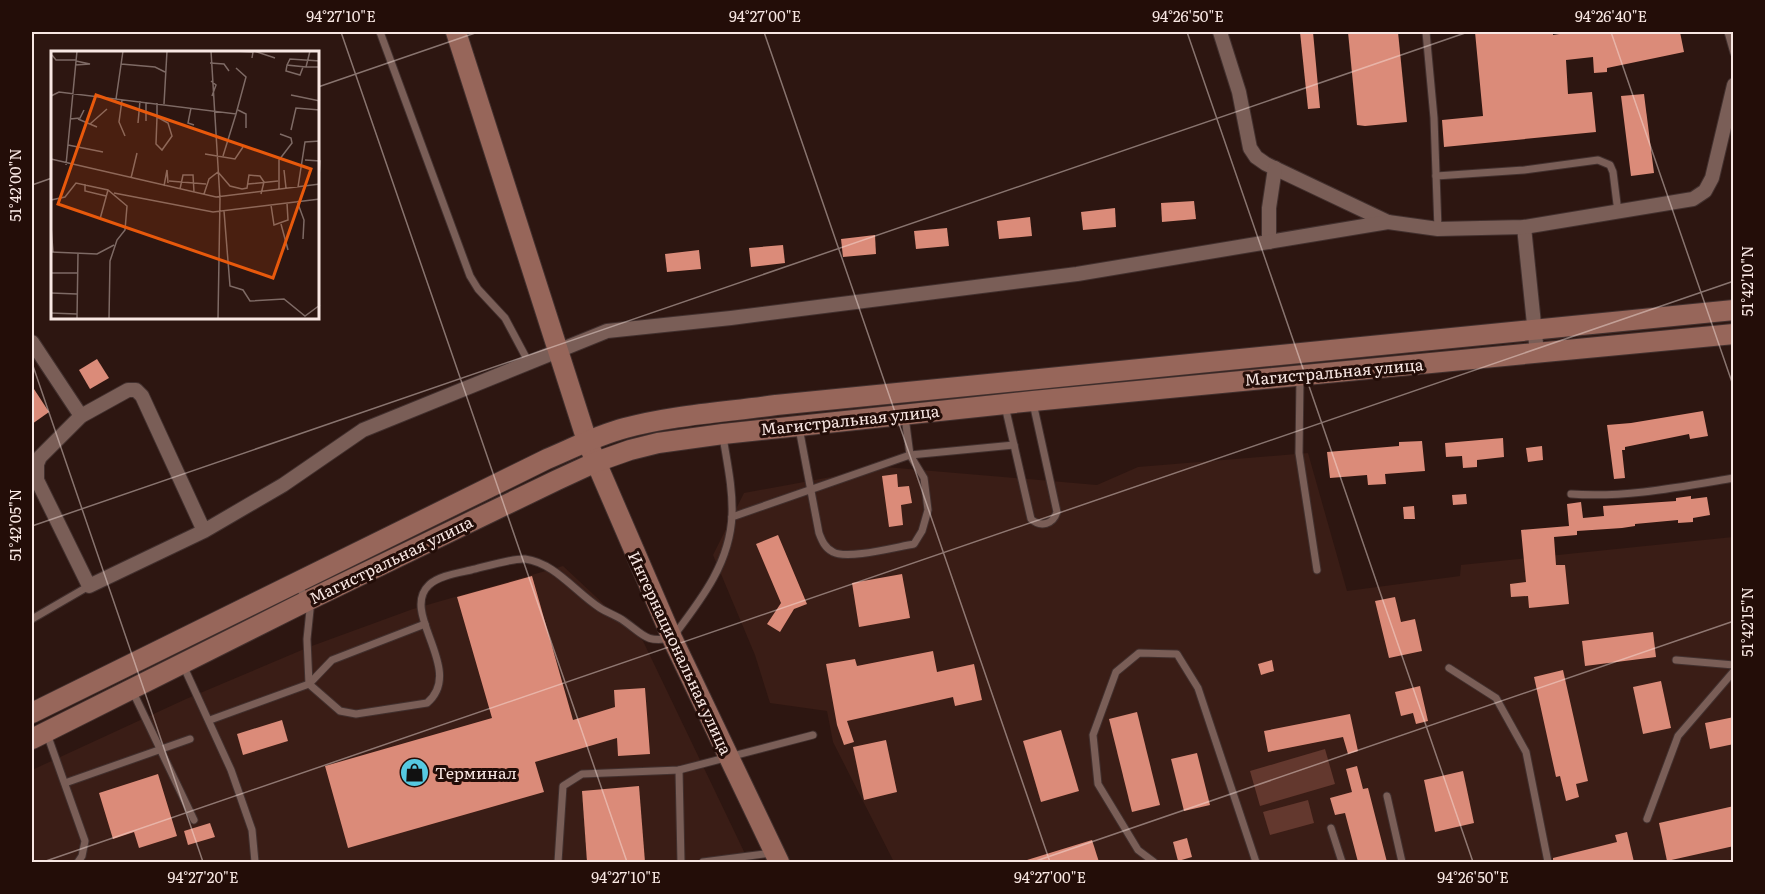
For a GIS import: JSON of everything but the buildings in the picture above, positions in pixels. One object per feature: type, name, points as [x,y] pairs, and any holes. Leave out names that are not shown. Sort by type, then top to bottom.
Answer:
[{"type":"main road","name":"Интернациональная улица","points":[[456,32],[587,441],[672,638],[776,857]]},
{"type":"main road","name":"Магистральная улица","points":[[32,713],[587,441],[624,428],[654,421],[776,405],[1734,310]]},
{"type":"main road","name":"Магистральная улица","points":[[39,736],[307,601],[596,462],[658,443],[799,425],[1033,401],[1734,334]]},
{"type":"street","points":[[1220,32],[1239,92],[1250,148],[1256,157],[1388,222]]},
{"type":"street","points":[[204,531],[140,393],[136,390],[128,390],[81,416],[40,457],[36,473],[37,480],[89,586],[204,531],[283,485],[363,430],[607,331],[730,318],[1077,274],[1388,222],[1438,229],[1524,227],[1693,199],[1705,191],[1712,178],[1734,85]]},
{"type":"street","points":[[1269,242],[1269,208],[1275,168]]},
{"type":"street","points":[[1524,227],[1537,353]]},
{"type":"street","points":[[32,342],[81,416]]},
{"type":"lane","points":[[380,32],[470,276],[478,289],[505,318],[529,363]]},
{"type":"lane","points":[[1426,32],[1434,118],[1438,229]]},
{"type":"lane","points":[[1728,32],[1734,53]]},
{"type":"lane","points":[[1436,176],[1524,170],[1605,161],[1613,172],[1618,212]]},
{"type":"lane","points":[[1300,376],[1299,453],[1317,570]]},
{"type":"lane","points":[[1004,404],[1031,519],[1040,525],[1051,522],[1057,512],[1033,401]]},
{"type":"lane","points":[[799,425],[819,533],[824,545],[834,553],[848,555],[914,544],[922,531],[928,510],[924,478],[910,455],[905,414]]},
{"type":"lane","points":[[298,582],[310,610],[307,639],[309,684],[340,711],[356,714],[427,703],[436,695],[441,674],[421,606],[423,592],[430,583],[458,573],[523,559],[548,566],[600,608],[624,621],[640,636],[652,639],[672,638],[703,598],[724,558],[732,517],[731,490],[723,434]]},
{"type":"lane","points":[[732,517],[910,455],[1014,445]]},
{"type":"lane","points":[[1571,494],[1600,496],[1684,487],[1734,478]]},
{"type":"lane","points":[[32,619],[89,586]]},
{"type":"lane","points":[[210,720],[309,684],[332,660],[425,624]]},
{"type":"lane","points":[[1154,862],[1138,850],[1098,784],[1093,735],[1116,672],[1139,653],[1177,654],[1198,687],[1256,862]]},
{"type":"lane","points":[[1676,660],[1734,665]]},
{"type":"lane","points":[[183,665],[231,770],[252,830],[255,862]]},
{"type":"lane","points":[[1449,668],[1496,698],[1526,752],[1548,862]]},
{"type":"lane","points":[[1647,819],[1678,736],[1734,671]]},
{"type":"lane","points":[[132,690],[194,820]]},
{"type":"lane","points":[[558,862],[563,786],[582,774],[679,770],[813,735]]},
{"type":"lane","points":[[39,736],[65,783],[85,841],[82,856],[78,862]]},
{"type":"lane","points":[[65,783],[190,739]]},
{"type":"lane","points":[[679,770],[681,862]]},
{"type":"lane","points":[[1387,796],[1402,862]]},
{"type":"lane","points":[[1331,828],[1342,862]]},
{"type":"lane","points":[[703,862],[776,857]]},
{"type":"shaded area","points":[[1308,453],[1347,591],[1460,576],[1461,565],[1733,537],[1733,859],[1719,862],[894,862],[833,742],[827,711],[770,703],[755,655],[713,555],[744,493],[885,467],[1097,485],[1138,467]]},
{"type":"shaded area","points":[[563,566],[643,641],[749,862],[32,862],[32,770],[186,699],[309,647],[413,609]]},
{"type":"shaded area","points":[[1325,749],[1335,784],[1260,806],[1250,771]]},
{"type":"shaded area","points":[[1308,800],[1314,823],[1270,835],[1263,812]]},
{"type":"place","name":"Терминал","points":[[414,773]]}]
